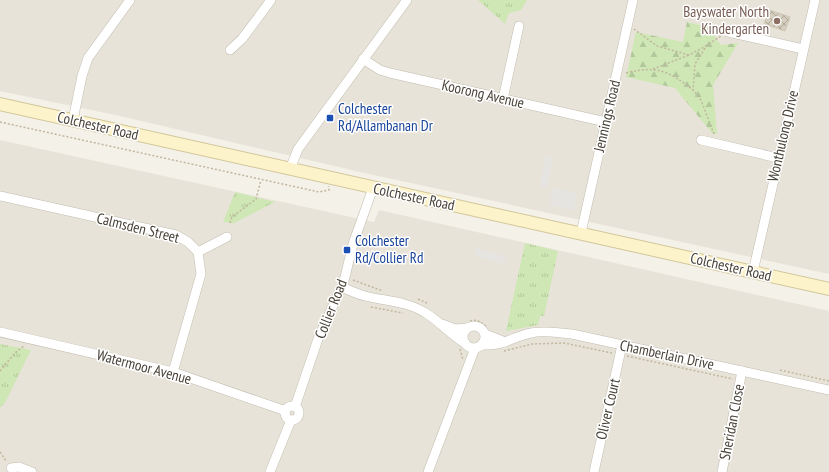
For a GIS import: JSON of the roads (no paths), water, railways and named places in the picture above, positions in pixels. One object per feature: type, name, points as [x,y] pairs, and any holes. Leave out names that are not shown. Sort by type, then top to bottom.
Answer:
[{"type":"main road","name":"Colchester Road","points":[[0,104],[829,289]]},
{"type":"street","points":[[73,120],[88,58],[130,0]]},
{"type":"street","points":[[230,50],[242,39],[271,0]]},
{"type":"street","points":[[290,169],[298,149],[407,0]]},
{"type":"street","name":"Jennings Road","points":[[581,233],[633,0]]},
{"type":"street","name":"Wonthulong Drive","points":[[753,272],[814,0]]},
{"type":"street","points":[[503,99],[519,26]]},
{"type":"street","points":[[728,32],[803,49]]},
{"type":"street","name":"Koorong Avenue","points":[[363,59],[380,70],[390,73],[606,122]]},
{"type":"street","points":[[700,140],[778,158]]},
{"type":"street","name":"Collier Road","points":[[295,407],[318,339],[342,287],[353,244],[373,188]]},
{"type":"street","name":"Calmsden Street","points":[[0,196],[176,235],[188,242],[198,252],[201,274],[173,372]]},
{"type":"street","points":[[198,252],[227,237]]},
{"type":"street","points":[[342,287],[363,296],[408,305],[424,311],[439,322],[451,335],[469,345]]},
{"type":"street","points":[[439,322],[455,329],[478,326],[485,334],[505,342]]},
{"type":"street","points":[[428,472],[463,380],[469,345],[463,334],[466,328]]},
{"type":"street","name":"Watermoor Avenue","points":[[0,332],[173,372],[286,411]]},
{"type":"street","name":"Chamberlain Drive","points":[[469,345],[495,346],[530,333],[548,332],[572,334],[621,350],[742,371],[829,390]]},
{"type":"street","points":[[463,380],[465,360],[469,345],[485,334]]},
{"type":"street","name":"Oliver Court","points":[[594,472],[621,350]]},
{"type":"street","name":"Sheridan Close","points":[[722,472],[742,371]]},
{"type":"street","points":[[270,472],[291,420],[294,420],[298,415],[299,412],[295,407],[290,407],[286,411],[286,416],[291,420]]},
{"type":"street","points":[[11,468],[19,467],[32,472]]},
{"type":"place","name":"Bayswater North Kindergarten","points":[[777,21]]},
{"type":"place","name":"Colchester Rd/Allambanan Dr","points":[[330,118]]},
{"type":"place","name":"Colchester Rd/Collier Rd","points":[[347,250]]}]
